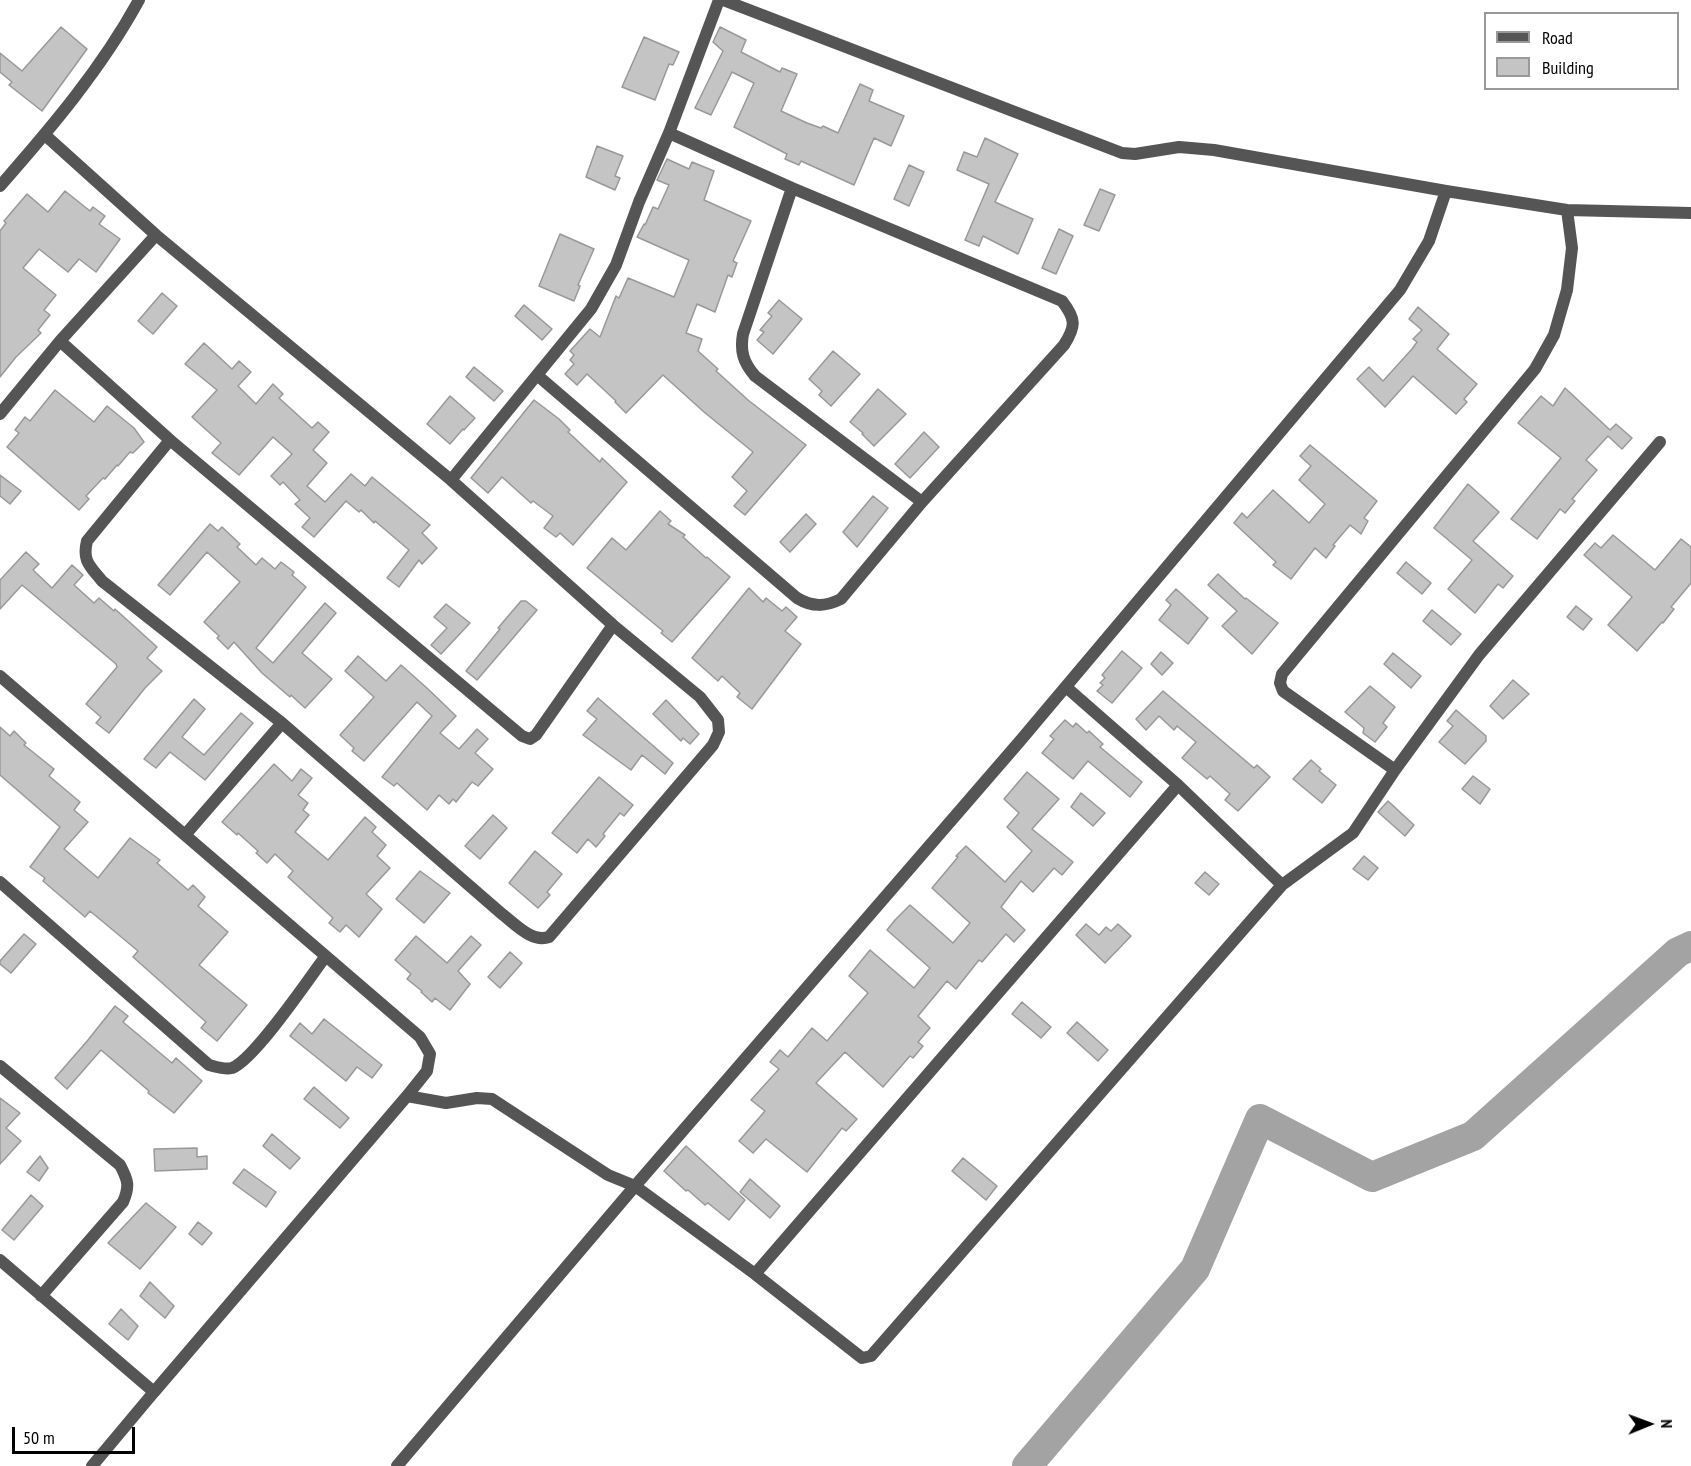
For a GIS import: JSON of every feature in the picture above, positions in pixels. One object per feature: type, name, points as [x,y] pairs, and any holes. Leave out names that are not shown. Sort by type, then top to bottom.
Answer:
[{"type":"street","points":[[0,186],[45,135],[119,36],[139,0]]},
{"type":"street","points":[[451,480],[591,309],[616,265],[639,202],[669,133],[721,0],[1122,153],[1144,153],[1179,147],[1214,150],[1567,210],[1691,213]]},
{"type":"street","points":[[537,375],[797,598],[807,604],[830,604],[841,599],[921,502],[1064,345],[1072,332],[1074,320],[1070,310],[1062,301],[792,188],[669,133]]},
{"type":"street","points":[[45,135],[156,235],[451,480],[613,625],[700,698],[718,720],[719,732],[713,745],[549,937],[545,939],[533,937],[502,914],[282,723],[102,581],[88,564],[84,552],[87,541],[170,440]]},
{"type":"street","points":[[792,188],[743,334],[741,353],[746,365],[755,376],[921,502]]},
{"type":"street","points":[[398,1466],[635,1186],[1066,687],[1400,290],[1429,241],[1446,191]]},
{"type":"street","points":[[1395,770],[1283,691],[1280,683],[1282,675],[1535,369],[1554,335],[1567,290],[1572,248],[1567,210]]},
{"type":"street","points":[[0,414],[60,341],[156,235]]},
{"type":"street","points":[[60,341],[170,440],[522,736],[530,738],[536,735],[613,625]]},
{"type":"street","points":[[407,1096],[446,1103],[477,1098],[492,1099],[608,1174],[635,1186],[862,1358],[871,1356],[1281,885],[1353,833],[1395,770],[1479,655],[1660,442]]},
{"type":"street","points":[[0,676],[420,1038],[430,1054],[427,1071],[407,1096],[92,1466]]},
{"type":"street","points":[[1066,687],[1178,785],[1281,885]]},
{"type":"street","points":[[185,836],[282,723]]},
{"type":"street","points":[[754,1274],[1178,785]]},
{"type":"street","points":[[0,882],[209,1065],[222,1069],[232,1068],[243,1061],[284,1014],[325,957]]},
{"type":"street","points":[[0,1066],[120,1165],[129,1188],[123,1202],[41,1296]]},
{"type":"street","points":[[0,1260],[154,1392]]},
{"type":"building","points":[[61,27],[87,49],[42,111],[9,85],[12,82],[0,72],[0,53],[22,71]]},
{"type":"building","points":[[720,27],[746,40],[741,52],[780,72],[782,68],[797,74],[781,111],[807,123],[821,128],[823,126],[838,133],[860,84],[873,90],[869,101],[904,116],[891,146],[874,138],[854,185],[801,161],[799,165],[785,159],[787,154],[734,127],[754,83],[732,72],[711,115],[695,108],[723,51],[713,42]]},
{"type":"building","points":[[644,37],[679,52],[673,65],[669,64],[655,100],[622,87]]},
{"type":"building","points":[[985,138],[1018,154],[995,202],[1033,219],[1018,254],[983,236],[979,246],[965,240],[989,184],[957,170],[964,152],[977,157]]},
{"type":"building","points":[[597,146],[623,156],[615,176],[620,178],[615,190],[586,177]]},
{"type":"building","points":[[667,159],[689,169],[692,162],[714,171],[704,200],[751,221],[733,261],[737,263],[732,277],[728,275],[715,312],[697,304],[686,333],[702,339],[698,351],[718,369],[716,371],[748,400],[806,445],[745,515],[734,506],[747,491],[732,477],[753,452],[663,375],[626,413],[587,374],[577,385],[565,374],[574,364],[570,360],[574,355],[570,351],[590,329],[600,337],[616,296],[619,298],[628,278],[674,297],[689,260],[637,237],[653,207],[658,209],[669,185],[657,180]]},
{"type":"building","points":[[909,165],[924,172],[909,206],[894,199]]},
{"type":"building","points":[[1100,189],[1115,195],[1099,231],[1084,225]]},
{"type":"building","points":[[65,191],[90,211],[93,207],[105,216],[99,224],[120,239],[96,272],[79,259],[68,272],[39,249],[23,268],[56,295],[44,310],[50,315],[38,330],[41,333],[16,357],[0,377],[0,231],[6,223],[4,221],[27,194],[48,212]]},
{"type":"building","points":[[1059,229],[1073,236],[1056,274],[1042,268]]},
{"type":"building","points":[[560,234],[594,249],[578,285],[580,286],[574,301],[539,286]]},
{"type":"building","points":[[162,293],[177,306],[153,334],[138,321]]},
{"type":"building","points":[[779,300],[802,319],[773,354],[757,340],[764,332],[760,330],[772,316],[768,313]]},
{"type":"building","points":[[524,305],[552,329],[542,340],[515,316]]},
{"type":"building","points":[[1418,307],[1449,334],[1437,349],[1477,384],[1464,399],[1467,402],[1456,414],[1413,376],[1385,407],[1357,379],[1369,367],[1383,381],[1412,349],[1417,342],[1413,339],[1422,330],[1409,319]]},
{"type":"building","points":[[204,343],[232,369],[239,361],[251,372],[238,386],[256,404],[273,384],[283,394],[279,398],[312,428],[318,422],[329,432],[313,450],[327,463],[307,486],[325,502],[351,474],[365,486],[372,477],[430,525],[422,533],[437,548],[422,564],[419,560],[399,587],[387,578],[409,550],[361,510],[359,512],[346,501],[314,537],[302,527],[310,518],[295,504],[300,500],[283,482],[280,485],[271,476],[292,454],[273,437],[239,475],[212,453],[221,443],[192,417],[217,390],[185,364]]},
{"type":"building","points":[[833,351],[860,374],[831,406],[819,395],[822,391],[809,379]]},
{"type":"building","points":[[474,367],[503,391],[494,401],[466,377]]},
{"type":"building","points":[[1565,388],[1610,430],[1616,424],[1632,438],[1622,449],[1608,436],[1586,460],[1597,470],[1572,499],[1575,501],[1565,513],[1560,509],[1537,539],[1511,519],[1561,458],[1518,423],[1541,396],[1553,406]]},
{"type":"building","points":[[878,389],[906,414],[874,446],[850,422]]},
{"type":"building","points":[[55,390],[94,422],[107,406],[134,428],[144,442],[133,453],[130,452],[105,479],[103,478],[86,496],[89,499],[79,510],[7,447],[19,433],[15,430],[25,417],[30,421]]},
{"type":"building","points":[[450,396],[475,418],[450,444],[427,424]]},
{"type":"building","points":[[534,400],[559,419],[570,430],[568,432],[600,462],[602,458],[627,482],[573,545],[560,533],[556,537],[544,528],[553,516],[533,501],[531,503],[502,477],[488,493],[471,478]]},
{"type":"building","points":[[924,432],[939,447],[910,478],[895,464]]},
{"type":"building","points":[[1310,445],[1377,501],[1364,518],[1368,521],[1361,534],[1350,525],[1333,545],[1335,546],[1326,558],[1315,548],[1291,579],[1273,565],[1276,562],[1234,523],[1242,513],[1247,518],[1273,490],[1309,523],[1325,504],[1299,480],[1311,466],[1300,456]]},
{"type":"building","points":[[0,475],[21,491],[10,504],[0,496]]},
{"type":"building","points":[[1468,484],[1499,512],[1473,541],[1513,576],[1503,588],[1498,584],[1475,613],[1448,589],[1472,560],[1434,528]]},
{"type":"building","points":[[873,496],[888,508],[857,547],[843,532]]},
{"type":"building","points":[[660,511],[671,521],[668,524],[685,535],[683,537],[730,577],[672,642],[661,633],[663,631],[587,568],[612,538],[626,550]]},
{"type":"building","points":[[806,514],[816,524],[790,552],[780,542]]},
{"type":"building","points":[[210,524],[218,531],[222,527],[240,544],[237,547],[256,565],[262,558],[275,569],[281,562],[294,572],[292,575],[306,587],[256,648],[273,663],[325,603],[336,613],[302,653],[332,679],[305,708],[262,673],[234,642],[228,649],[217,638],[219,636],[204,622],[240,582],[207,552],[170,595],[158,585]]},
{"type":"building","points":[[1613,535],[1655,570],[1681,539],[1691,547],[1691,583],[1671,607],[1674,609],[1663,623],[1637,651],[1608,625],[1632,597],[1584,555],[1595,543],[1601,548]]},
{"type":"building","points":[[26,552],[39,564],[33,570],[52,588],[72,565],[83,575],[74,585],[94,603],[99,598],[114,611],[115,609],[157,647],[147,658],[162,671],[145,688],[109,733],[96,723],[101,717],[86,704],[117,667],[116,664],[22,585],[0,609],[0,580]]},
{"type":"building","points":[[1406,562],[1431,583],[1422,594],[1397,573]]},
{"type":"building","points":[[1218,574],[1245,599],[1278,623],[1252,654],[1222,626],[1237,611],[1208,585]]},
{"type":"building","points":[[749,588],[763,602],[766,598],[782,611],[786,607],[797,617],[785,631],[801,644],[752,709],[737,697],[740,693],[722,676],[718,681],[692,658]]},
{"type":"building","points":[[1176,589],[1208,618],[1188,644],[1159,620],[1171,605],[1166,600]]},
{"type":"building","points":[[521,601],[526,601],[537,610],[477,680],[466,671]]},
{"type":"building","points":[[446,604],[470,623],[441,654],[431,645],[447,628],[434,617]]},
{"type":"building","points":[[1576,606],[1592,619],[1583,630],[1567,617]]},
{"type":"building","points":[[1432,610],[1461,634],[1451,645],[1423,621]]},
{"type":"building","points":[[1122,651],[1142,668],[1112,703],[1097,691],[1103,685],[1100,683],[1105,678],[1102,675]]},
{"type":"building","points":[[1161,652],[1173,663],[1162,675],[1151,664]]},
{"type":"building","points":[[1393,653],[1421,676],[1411,688],[1384,664]]},
{"type":"building","points":[[358,656],[386,681],[401,665],[428,689],[456,716],[440,733],[459,749],[477,729],[488,739],[475,753],[493,769],[478,786],[472,782],[456,802],[453,799],[449,804],[439,795],[427,810],[397,783],[394,786],[382,777],[432,716],[417,702],[364,761],[352,751],[354,748],[340,735],[374,697],[345,671]]},
{"type":"building","points":[[1513,680],[1529,694],[1503,719],[1490,706]]},
{"type":"building","points":[[1370,686],[1395,707],[1383,723],[1387,727],[1375,742],[1363,733],[1364,728],[1345,712]]},
{"type":"building","points":[[1163,691],[1254,768],[1257,765],[1270,777],[1238,811],[1225,800],[1230,794],[1210,776],[1207,779],[1182,758],[1196,742],[1177,726],[1174,730],[1159,716],[1146,730],[1136,719]]},
{"type":"building","points":[[598,698],[673,763],[665,774],[642,755],[631,770],[583,735],[597,719],[587,711]]},
{"type":"building","points":[[194,699],[205,709],[182,737],[204,755],[241,713],[253,723],[205,780],[170,752],[156,768],[144,759]]},
{"type":"building","points":[[666,700],[699,734],[690,744],[683,738],[681,741],[653,714]]},
{"type":"building","points":[[1456,710],[1486,736],[1486,741],[1465,764],[1439,742],[1453,726],[1447,721]]},
{"type":"building","points":[[1065,720],[1073,727],[1076,723],[1087,733],[1089,731],[1103,744],[1100,747],[1142,782],[1130,797],[1088,761],[1073,779],[1042,753],[1054,739],[1050,736]]},
{"type":"building","points":[[0,727],[10,736],[14,731],[26,743],[24,745],[54,769],[49,776],[80,802],[74,810],[88,822],[64,849],[98,878],[130,838],[160,860],[157,863],[188,890],[193,885],[205,897],[198,906],[228,932],[199,965],[247,1005],[217,1041],[201,1028],[206,1022],[133,957],[138,951],[90,911],[85,917],[43,881],[45,878],[30,867],[60,827],[0,775]]},
{"type":"building","points":[[1311,760],[1321,769],[1319,771],[1336,785],[1322,803],[1293,779]]},
{"type":"building","points":[[274,764],[292,781],[301,769],[312,778],[298,795],[308,803],[303,810],[309,815],[295,832],[328,860],[365,817],[376,827],[372,832],[386,845],[377,856],[390,868],[366,894],[382,909],[359,937],[346,925],[340,932],[329,923],[333,918],[288,877],[293,871],[275,854],[267,863],[256,853],[258,851],[222,822]]},
{"type":"building","points":[[1027,772],[1059,799],[1032,829],[1073,862],[1062,875],[1054,868],[1033,892],[1021,881],[1001,907],[1025,930],[1014,942],[1006,934],[982,962],[979,960],[956,989],[947,981],[918,1016],[930,1028],[918,1042],[923,1046],[913,1058],[910,1056],[883,1087],[845,1052],[816,1083],[857,1119],[846,1131],[842,1128],[807,1172],[766,1139],[753,1153],[739,1141],[765,1111],[751,1100],[779,1069],[770,1062],[780,1050],[788,1057],[812,1028],[827,1041],[868,993],[849,976],[870,950],[914,988],[930,968],[887,930],[895,920],[910,905],[953,943],[970,923],[932,888],[958,857],[956,856],[966,846],[1005,882],[1032,851],[1007,827],[1019,813],[1004,799]]},
{"type":"building","points":[[1473,776],[1490,789],[1480,804],[1462,789]]},
{"type":"building","points":[[599,777],[633,805],[624,816],[620,813],[596,847],[588,839],[577,853],[552,833]]},
{"type":"building","points":[[1081,793],[1105,813],[1093,826],[1071,807]]},
{"type":"building","points":[[1388,801],[1414,825],[1405,836],[1378,812]]},
{"type":"building","points":[[493,815],[507,828],[480,859],[465,846]]},
{"type":"building","points":[[535,851],[562,874],[547,892],[550,895],[538,908],[509,883]]},
{"type":"building","points":[[1364,856],[1378,868],[1368,880],[1353,869]]},
{"type":"building","points":[[420,871],[450,893],[424,923],[396,899]]},
{"type":"building","points":[[1205,872],[1219,884],[1209,895],[1195,883]]},
{"type":"building","points":[[1086,924],[1099,935],[1106,927],[1111,931],[1118,924],[1131,936],[1105,963],[1076,935]]},
{"type":"building","points":[[24,934],[36,944],[11,973],[0,964],[0,961]]},
{"type":"building","points":[[416,936],[447,963],[471,936],[481,945],[458,971],[470,984],[450,1010],[435,998],[432,1002],[421,992],[407,979],[411,974],[395,960]]},
{"type":"building","points":[[510,952],[522,963],[500,988],[488,977]]},
{"type":"building","points":[[1022,1002],[1051,1027],[1041,1038],[1012,1014]]},
{"type":"building","points":[[115,1006],[128,1016],[123,1022],[172,1063],[176,1058],[202,1081],[174,1113],[148,1093],[149,1091],[101,1050],[67,1089],[55,1078]]},
{"type":"building","points":[[324,1019],[382,1065],[372,1078],[357,1067],[346,1081],[290,1036],[300,1023],[312,1034]]},
{"type":"building","points":[[1077,1022],[1108,1050],[1098,1061],[1067,1033]]},
{"type":"building","points":[[314,1087],[349,1118],[340,1128],[304,1099]]},
{"type":"building","points":[[0,1098],[20,1113],[6,1128],[21,1141],[0,1164]]},
{"type":"building","points":[[272,1134],[300,1158],[290,1169],[263,1146]]},
{"type":"building","points":[[686,1146],[745,1200],[729,1220],[708,1203],[705,1205],[688,1190],[686,1191],[664,1171]]},
{"type":"building","points":[[197,1148],[197,1157],[207,1156],[207,1169],[155,1171],[154,1149]]},
{"type":"building","points":[[40,1156],[48,1168],[39,1181],[27,1172]]},
{"type":"building","points":[[963,1158],[997,1186],[986,1200],[952,1171]]},
{"type":"building","points":[[244,1169],[276,1192],[266,1207],[233,1183]]},
{"type":"building","points":[[750,1179],[780,1206],[770,1218],[740,1192]]},
{"type":"building","points":[[31,1195],[43,1206],[14,1240],[2,1230]]},
{"type":"building","points":[[146,1203],[176,1227],[140,1269],[108,1243]]},
{"type":"building","points":[[198,1222],[212,1233],[202,1245],[189,1234]]},
{"type":"building","points":[[150,1282],[174,1306],[165,1318],[140,1296]]},
{"type":"building","points":[[121,1309],[138,1326],[128,1340],[109,1324]]},
{"type":"waterway","points":[[1027,1466],[1195,1269],[1260,1119],[1372,1177],[1473,1136],[1678,952],[1691,946]]}]
